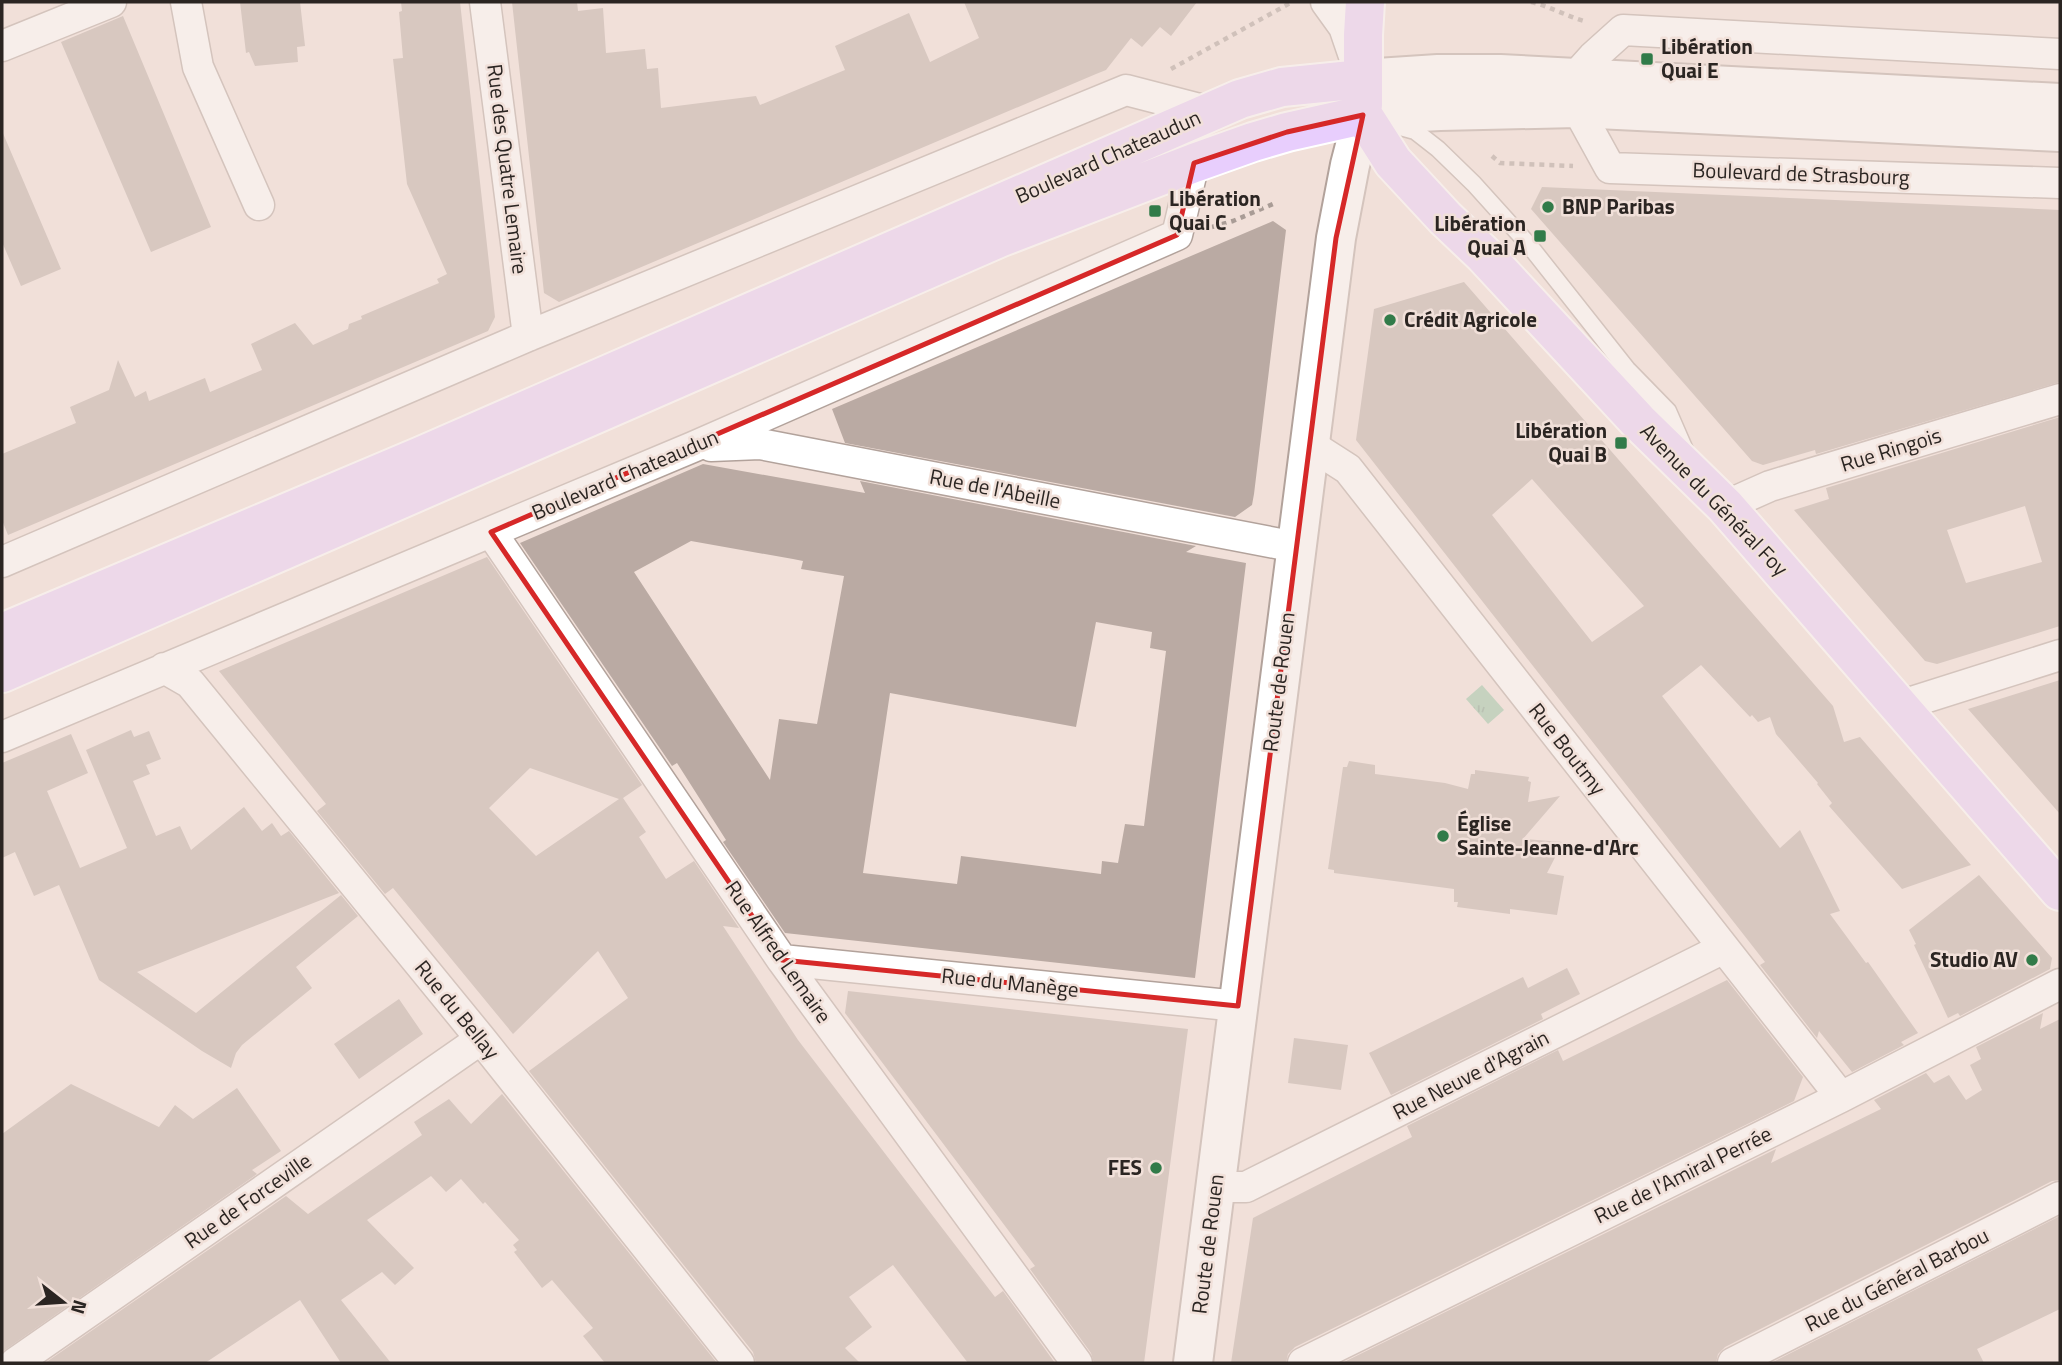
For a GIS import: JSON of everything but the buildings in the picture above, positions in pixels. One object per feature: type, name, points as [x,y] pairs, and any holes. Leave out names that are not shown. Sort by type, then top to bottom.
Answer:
[{"type":"main road","name":"Route de Rouen","points":[[1193,1363],[1336,238],[1362,97],[1365,2]]},
{"type":"main road","points":[[1362,97],[1450,74],[1576,93],[2060,132]]},
{"type":"main road","name":"Boulevard Chateaudun","points":[[2,633],[421,456],[1240,99],[1282,87],[1362,97]]},
{"type":"main road","points":[[1576,93],[2060,103]]},
{"type":"main road","name":"Boulevard Chateaudun","points":[[2,673],[999,238],[1194,163],[1287,132],[1362,97]]},
{"type":"main road","name":"Avenue du Général Foy","points":[[1362,97],[1394,162],[1638,421],[1725,506],[2060,891]]},
{"type":"street","points":[[2,46],[111,2]]},
{"type":"street","points":[[186,2],[198,67],[259,205]]},
{"type":"street","name":"Rue des Quatre Lemaire","points":[[485,2],[528,336]]},
{"type":"street","points":[[1326,2],[1344,27],[1362,97]]},
{"type":"street","points":[[1609,168],[1576,93],[1593,57],[1623,30],[2060,54]]},
{"type":"street","name":"Boulevard Chateaudun","points":[[2,562],[528,336],[1126,90],[1211,112]]},
{"type":"street","name":"Boulevard Chateaudun","points":[[2,737],[693,447],[1177,235],[1194,163]]},
{"type":"street","name":"Boulevard de Strasbourg","points":[[1609,168],[2060,183]]},
{"type":"street","name":"Rue Ringois","points":[[1725,506],[1770,486],[2060,399]]},
{"type":"street","name":"Rue de l'Abeille","points":[[693,447],[760,444],[1296,547]]},
{"type":"street","name":"Rue Boutmy","points":[[1310,444],[1348,469],[1841,1097]]},
{"type":"street","name":"Rue Alfred Lemaire","points":[[491,532],[782,960],[1077,1363]]},
{"type":"street","points":[[1899,706],[2060,655]]},
{"type":"street","name":"Rue du Bellay","points":[[164,668],[190,683],[481,1039],[739,1363]]},
{"type":"street","name":"Rue Neuve d'Agrain","points":[[1215,1187],[1247,1186],[1724,948]]},
{"type":"street","name":"Rue du Manège","points":[[782,960],[1238,1006]]},
{"type":"street","name":"Rue de l'Amiral Perrée","points":[[1303,1363],[1841,1097],[2060,984]]},
{"type":"street","name":"Rue de Forceville","points":[[15,1363],[481,1039]]},
{"type":"street","name":"Rue du Général Barbou","points":[[1733,1363],[2060,1197]]},
{"type":"path","points":[[1221,40],[1292,2]]},
{"type":"path","points":[[1531,2],[1542,4],[1571,18],[1623,30]]},
{"type":"path","points":[[1492,156],[1500,163],[1609,168]]},
{"type":"path","points":[[1177,235],[1233,221],[1273,204]]},
{"type":"highlighted area","points":[[1363,115],[1336,238],[1238,1006],[782,960],[491,532],[1177,235],[1194,163],[1287,132]]},
{"type":"green space","points":[[1482,685],[1504,710],[1488,724],[1466,699]]},
{"type":"place","name":"Libération Quai E","points":[[1647,59]]},
{"type":"place","name":"BNP Paribas","points":[[1548,207]]},
{"type":"place","name":"Libération Quai C","points":[[1155,211]]},
{"type":"place","name":"Libération Quai A","points":[[1540,236]]},
{"type":"place","name":"Crédit Agricole","points":[[1390,320]]},
{"type":"place","name":"Libération Quai B","points":[[1621,443]]},
{"type":"place","name":"Église Sainte-Jeanne-d'Arc","points":[[1443,836]]},
{"type":"place","name":"Studio AV","points":[[2032,960]]},
{"type":"place","name":"FES","points":[[1156,1168]]}]
